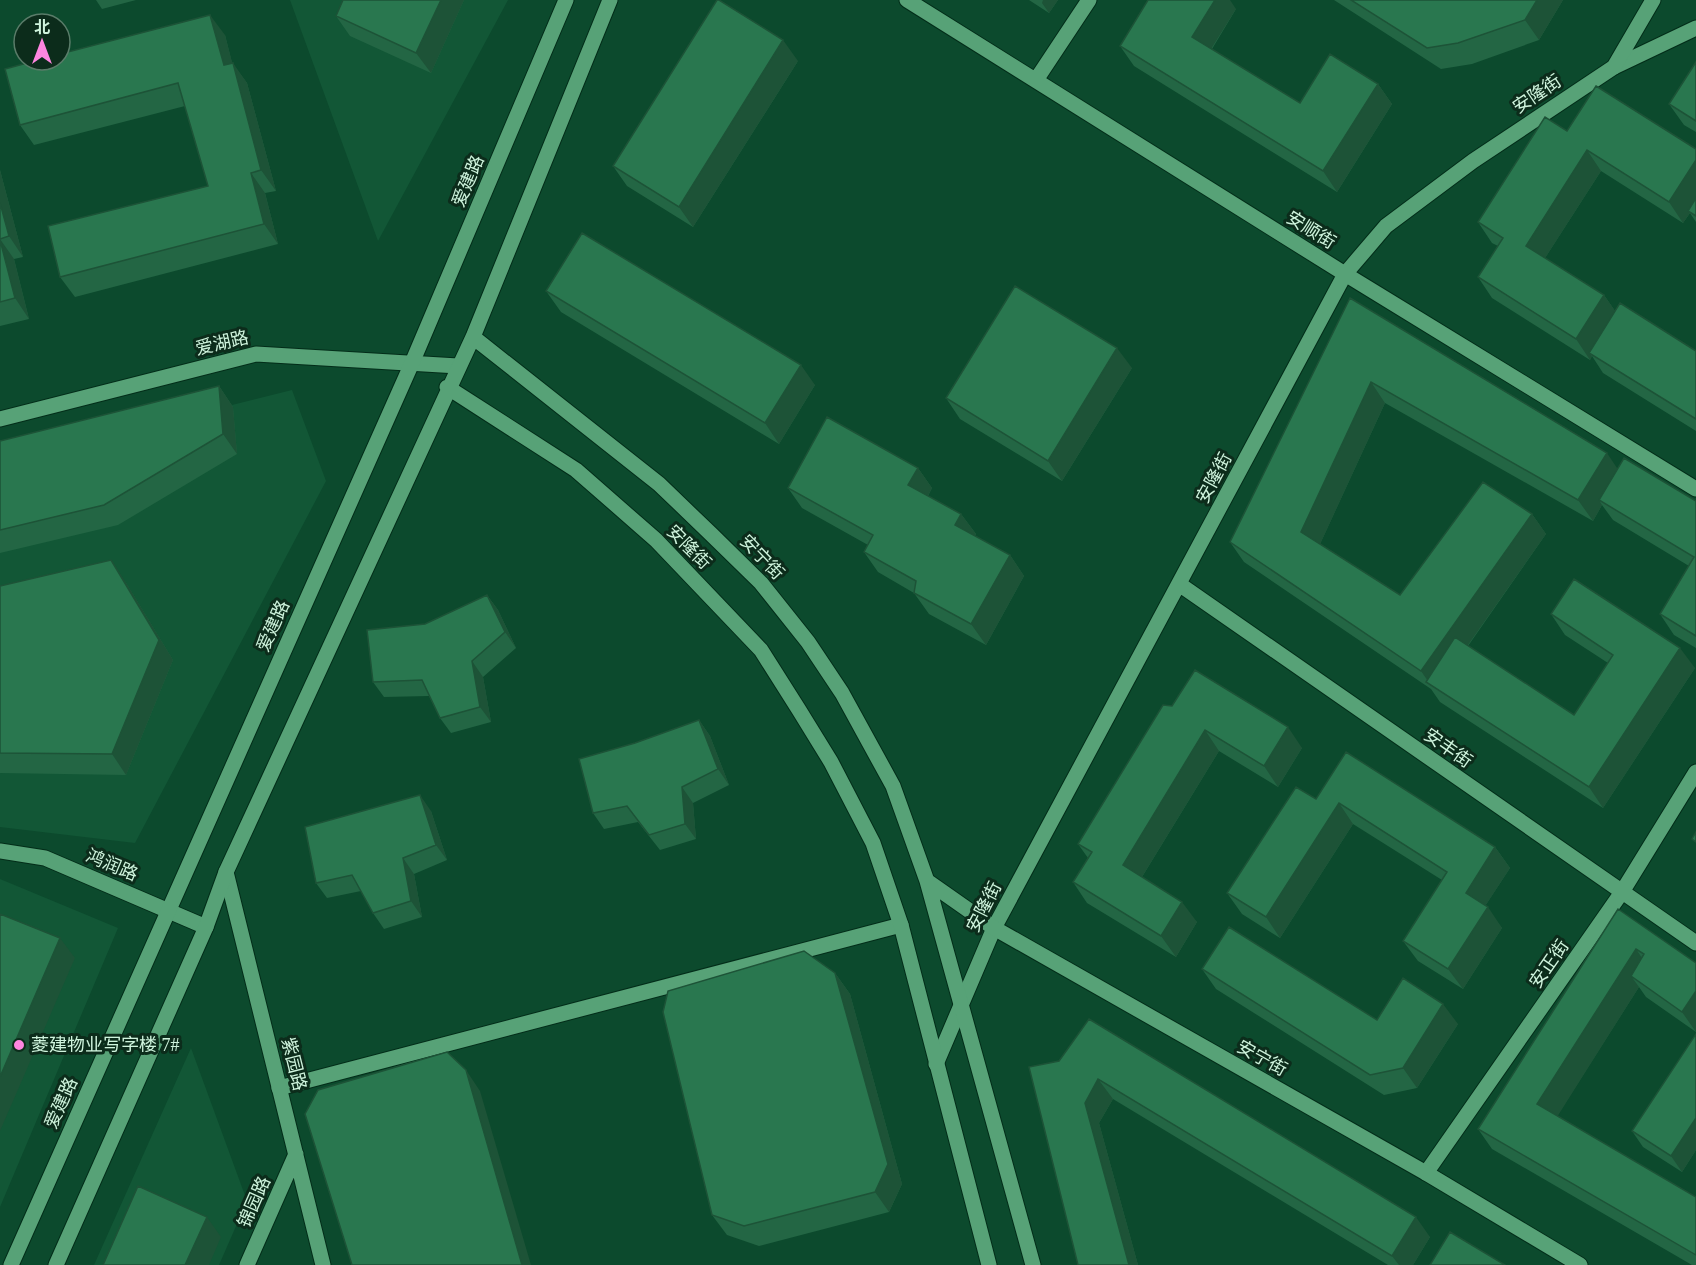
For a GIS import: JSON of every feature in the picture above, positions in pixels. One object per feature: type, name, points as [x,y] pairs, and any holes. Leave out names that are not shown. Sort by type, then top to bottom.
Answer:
[{"type":"main road","name":"爱建路","points":[[11,1265],[412,363],[566,0]]},
{"type":"main road","points":[[56,1265],[206,927],[226,872],[447,387],[472,337],[610,0]]},
{"type":"main road","name":"安顺街","points":[[908,0],[1345,274],[1696,489]]},
{"type":"main road","points":[[1036,80],[1089,0]]},
{"type":"main road","points":[[1614,67],[1653,0]]},
{"type":"main road","name":"安隆街","points":[[936,1064],[994,928],[1345,274],[1395,219],[1473,161],[1614,67],[1696,28]]},
{"type":"main road","name":"安宁街","points":[[472,337],[659,484],[761,583],[808,642],[842,693],[893,786],[927,881],[961,1004]]},
{"type":"main road","name":"爱湖路","points":[[0,419],[255,354],[458,366]]},
{"type":"main road","name":"安隆街","points":[[447,387],[576,470],[656,540],[760,650],[831,762],[873,843],[901,925],[989,1265]]},
{"type":"main road","name":"安丰街","points":[[1179,584],[1696,943]]},
{"type":"main road","name":"安正街","points":[[1426,1173],[1622,892],[1696,772]]},
{"type":"main road","name":"鸿润路","points":[[0,851],[45,858],[206,927]]},
{"type":"main road","name":"紫园路","points":[[226,872],[323,1265]]},
{"type":"main road","name":"安宁街","points":[[927,881],[994,928],[1426,1173],[1580,1265]]},
{"type":"main road","points":[[279,1088],[901,925]]},
{"type":"main road","points":[[961,1004],[1033,1265]]},
{"type":"main road","name":"锦园路","points":[[248,1265],[296,1154]]},
{"type":"shaded area","points":[[290,0],[508,0],[378,241]]},
{"type":"shaded area","points":[[292,390],[326,481],[135,843],[0,827],[0,463]]},
{"type":"shaded area","points":[[0,879],[118,928],[0,1207]]},
{"type":"shaded area","points":[[191,1048],[247,1201],[219,1265],[94,1265]]},
{"type":"building","points":[[343,0],[441,0],[416,53],[336,16]]},
{"type":"building","points":[[717,0],[783,40],[679,207],[613,166]]},
{"type":"building","points":[[1148,0],[1215,0],[1192,37],[1300,103],[1330,54],[1378,84],[1323,171],[1120,46]]},
{"type":"building","points":[[1351,0],[1537,0],[1525,20],[1458,43],[1427,48]]},
{"type":"building","points":[[210,15],[224,65],[233,63],[261,170],[251,173],[264,224],[60,277],[48,226],[208,186],[178,83],[20,125],[5,69],[12,67],[12,72],[72,72],[72,51]]},
{"type":"building","points":[[1696,62],[1696,121],[1669,104]]},
{"type":"building","points":[[1596,86],[1696,149],[1696,160],[1669,202],[1587,150],[1526,246],[1604,295],[1576,339],[1478,277],[1503,238],[1478,222],[1545,117],[1567,131]]},
{"type":"building","points":[[1696,198],[1696,216],[1688,211]]},
{"type":"building","points":[[0,203],[9,236],[0,239]]},
{"type":"building","points":[[582,233],[801,365],[765,423],[546,291]]},
{"type":"building","points":[[0,240],[15,298],[0,302]]},
{"type":"building","points":[[1015,286],[1117,348],[1048,461],[946,398]]},
{"type":"building","points":[[1350,298],[1607,453],[1578,500],[1371,382],[1301,532],[1400,595],[1483,482],[1532,514],[1421,671],[1230,542]]},
{"type":"building","points":[[1620,303],[1696,351],[1696,419],[1589,353]]},
{"type":"building","points":[[219,386],[223,434],[104,505],[0,530],[0,441]]},
{"type":"building","points":[[827,417],[918,468],[908,485],[961,514],[955,525],[1010,555],[971,624],[914,593],[916,581],[864,552],[873,535],[788,488]]},
{"type":"building","points":[[1624,458],[1696,501],[1696,636],[1660,614],[1694,557],[1599,500]]},
{"type":"building","points":[[111,560],[159,640],[112,754],[0,753],[0,586]]},
{"type":"building","points":[[1574,579],[1680,648],[1589,787],[1426,682],[1455,637],[1574,715],[1613,655],[1551,614]]},
{"type":"building","points":[[487,595],[505,632],[472,661],[480,707],[440,718],[422,680],[373,682],[367,630],[425,624]]},
{"type":"building","points":[[1195,670],[1288,727],[1264,766],[1205,730],[1123,865],[1182,902],[1161,936],[1073,882],[1092,852],[1078,844],[1163,705],[1172,706]]},
{"type":"building","points":[[699,720],[718,769],[682,787],[685,824],[649,835],[627,806],[593,813],[579,759],[635,743]]},
{"type":"building","points":[[1346,752],[1495,847],[1466,893],[1488,907],[1448,969],[1403,941],[1447,872],[1339,803],[1266,917],[1227,893],[1296,787],[1316,799]]},
{"type":"building","points":[[420,795],[436,845],[403,858],[411,901],[373,913],[352,875],[316,883],[305,827]]},
{"type":"building","points":[[1618,909],[1696,963],[1696,991],[1682,1012],[1631,976],[1644,954],[1636,949],[1537,1104],[1696,1197],[1696,1255],[1478,1129]]},
{"type":"building","points":[[0,914],[60,938],[0,1077]]},
{"type":"building","points":[[1229,927],[1377,1020],[1403,978],[1443,1004],[1403,1068],[1370,1075],[1202,969]]},
{"type":"building","points":[[804,951],[835,973],[888,1164],[875,1192],[744,1226],[712,1215],[663,1012],[668,991]]},
{"type":"building","points":[[1089,1019],[1416,1217],[1392,1256],[1098,1079],[1085,1103],[1129,1265],[1078,1265],[1029,1067],[1059,1061]]},
{"type":"building","points":[[1696,1034],[1696,1118],[1671,1156],[1632,1131]]},
{"type":"building","points":[[447,1052],[466,1070],[522,1265],[352,1265],[305,1114],[318,1090]]},
{"type":"building","points":[[138,1186],[207,1217],[185,1265],[103,1265]]},
{"type":"building","points":[[1450,1232],[1505,1265],[1430,1265]]},
{"type":"place","name":"菱建物业写字楼 7#","points":[[19,1045]]}]
